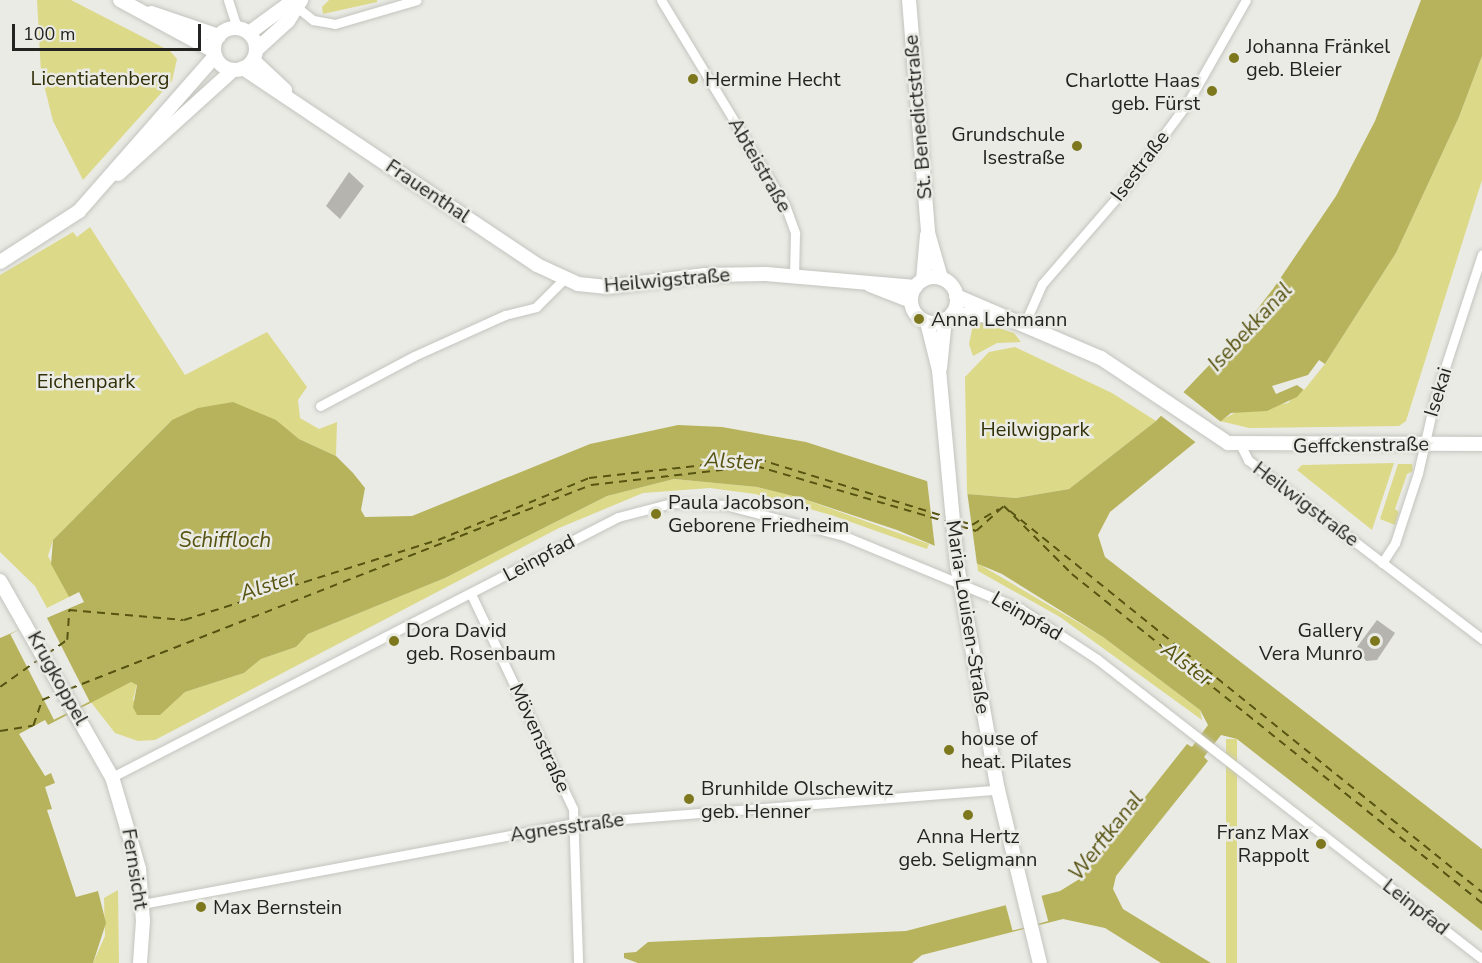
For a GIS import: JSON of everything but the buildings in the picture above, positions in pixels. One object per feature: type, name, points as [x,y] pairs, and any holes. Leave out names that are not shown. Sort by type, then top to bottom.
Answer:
[{"type":"street","points":[[120,0],[143,11],[219,36],[243,31],[296,3]]},
{"type":"street","points":[[228,0],[243,31],[246,62]]},
{"type":"street","points":[[296,3],[313,20],[335,24],[417,0]]},
{"type":"street","name":"Abteistraße","points":[[661,0],[791,218],[796,241],[794,276]]},
{"type":"street","name":"St. Benedictstraße","points":[[909,0],[928,233],[941,279]]},
{"type":"street","name":"Isestraße","points":[[1024,325],[1042,284],[1120,194],[1188,102],[1246,0]]},
{"type":"street","points":[[0,262],[68,221],[111,178],[246,62],[296,3]]},
{"type":"street","name":"Frauenthal","points":[[143,11],[215,54],[246,62],[295,100],[564,279]]},
{"type":"street","points":[[111,178],[215,54],[219,36]]},
{"type":"street","name":"St. Benedictstraße","points":[[919,283],[928,233]]},
{"type":"street","name":"Isekai","points":[[1382,563],[1395,543],[1482,254]]},
{"type":"street","name":"Heilwigstraße","points":[[564,279],[607,287],[705,275],[794,276],[868,285],[919,283]]},
{"type":"street","points":[[320,406],[414,356],[505,315],[536,307],[564,279]]},
{"type":"street","points":[[941,279],[956,296],[948,316],[939,370],[927,322],[916,314],[911,300],[919,283],[941,279]]},
{"type":"street","name":"Heilwigstraße","points":[[868,285],[911,300]]},
{"type":"street","name":"Heilwigstraße","points":[[956,296],[1101,358],[1171,403],[1210,433],[1240,446],[1248,460],[1482,639]]},
{"type":"street","points":[[927,322],[948,316]]},
{"type":"street","name":"Heilwigstraße","points":[[948,316],[999,316]]},
{"type":"street","name":"Maria-Louisen-Straße","points":[[939,370],[947,482],[960,580],[998,790],[1040,963]]},
{"type":"street","name":"Geffckenstraße","points":[[1240,446],[1482,444]]},
{"type":"street","name":"Leinpfad","points":[[112,777],[618,517],[672,503],[725,506],[788,518],[960,580],[1045,624],[1199,737],[1482,959]]},
{"type":"street","name":"Krugkoppel","points":[[0,581],[28,625],[112,777]]},
{"type":"street","name":"Mövenstraße","points":[[471,594],[567,793],[574,823],[578,963]]},
{"type":"street","name":"Fernsicht","points":[[112,777],[135,850],[142,904],[140,963]]},
{"type":"street","name":"Agnesstraße","points":[[142,904],[574,823],[998,790]]},
{"type":"green space","name":"Licentiatenberg","points":[[37,0],[71,0],[170,51],[177,59],[172,81],[83,180],[53,121],[41,73]]},
{"type":"green space","points":[[329,0],[377,0],[377,2],[323,14],[322,7]]},
{"type":"green space","points":[[1482,56],[1482,180],[1406,421],[1399,426],[1249,428],[1220,421],[1238,411],[1288,403],[1325,364],[1396,253],[1459,117]]},
{"type":"green space","name":"Eichenpark","points":[[90,227],[185,375],[267,332],[307,387],[298,400],[300,418],[319,429],[337,422],[336,456],[299,439],[275,420],[172,420],[53,540],[48,556],[69,597],[47,608],[35,586],[0,552],[0,275],[73,232],[77,237]]},
{"type":"green space","points":[[974,320],[1014,333],[1021,342],[997,343],[973,356],[969,344]]},
{"type":"green space","name":"Heilwigpark","points":[[1015,347],[1112,393],[1156,421],[1069,489],[1016,498],[967,494],[965,377],[989,352]]},
{"type":"green space","points":[[1394,463],[1372,530],[1297,470],[1302,465]]},
{"type":"green space","points":[[1398,464],[1412,464],[1413,471],[1407,474],[1395,509],[1399,512],[1395,525],[1380,519]]},
{"type":"green space","points":[[674,479],[757,487],[801,498],[929,544],[927,549],[831,515],[755,494],[710,488],[643,493],[559,528],[155,740],[138,741],[115,733],[90,701],[131,682],[137,684],[133,700],[159,715],[185,692],[244,673],[261,659],[296,647],[308,634],[445,578],[607,496]]},
{"type":"green space","points":[[977,563],[1103,637],[1200,710],[1202,720],[1060,617],[978,571]]},
{"type":"green space","points":[[1226,739],[1237,739],[1237,963],[1226,963]]},
{"type":"green space","points":[[118,890],[119,963],[93,963],[105,936],[104,898]]},
{"type":"water","points":[[1421,0],[1482,0],[1482,56],[1459,117],[1396,253],[1325,364],[1297,397],[1267,411],[1231,413],[1110,512],[1098,535],[1105,557],[1482,849],[1482,931],[1237,739],[1221,735],[1204,757],[1208,761],[1116,876],[1113,889],[1123,909],[1211,963],[1161,963],[1105,928],[1063,919],[922,955],[912,963],[638,963],[624,958],[624,953],[636,952],[648,942],[906,931],[1060,891],[1081,878],[1187,744],[1192,747],[1208,725],[1200,710],[1103,637],[1002,574],[897,530],[801,498],[757,487],[674,479],[607,496],[445,578],[308,634],[296,647],[261,659],[244,673],[185,692],[160,715],[137,715],[133,707],[137,685],[131,682],[48,725],[45,720],[19,734],[45,776],[51,773],[55,783],[45,787],[52,809],[47,810],[76,897],[98,891],[106,923],[93,963],[0,963],[0,638],[84,602],[79,592],[69,597],[51,564],[53,540],[172,420],[198,408],[233,402],[276,420],[299,439],[336,456],[353,473],[365,488],[361,510],[365,517],[412,516],[590,444],[678,425],[722,427],[806,442],[967,494],[1016,498],[1069,489],[1156,421],[1234,339],[1273,289],[1336,196],[1375,121]]},
{"type":"pier","points":[[1319,360],[1325,364],[1304,390],[1297,385],[1276,394],[1272,386],[1308,375]]},
{"type":"pier","points":[[1182,391],[1221,422],[1198,444],[1160,415]]},
{"type":"pier","points":[[927,480],[967,491],[977,564],[935,548]]},
{"type":"pier","points":[[46,616],[90,702],[54,720],[10,634]]},
{"type":"pier","points":[[1041,894],[1048,921],[1013,931],[1005,904]]},
{"type":"ferry route","points":[[47,654],[67,640],[69,610],[184,620],[438,540],[589,478],[758,459],[947,517]]},
{"type":"ferry route","points":[[69,689],[591,485],[756,466],[947,522]]},
{"type":"ferry route","points":[[960,526],[976,531],[1004,506],[1072,574],[1482,903]]},
{"type":"ferry route","points":[[960,521],[972,525],[999,509]]},
{"type":"ferry route","points":[[1010,511],[1482,892]]},
{"type":"ferry route","points":[[0,687],[38,660]]},
{"type":"ferry route","points":[[0,731],[33,726],[42,700],[56,694]]},
{"type":"place","name":"Johanna Fränkel geb. Bleier","points":[[1234,58]]},
{"type":"place","name":"Hermine Hecht","points":[[693,79]]},
{"type":"place","name":"Charlotte Haas geb. Fürst","points":[[1212,91]]},
{"type":"place","name":"Grundschule Isestraße","points":[[1077,146]]},
{"type":"place","name":"Anna Lehmann","points":[[919,319]]},
{"type":"place","name":"Paula Jacobson, Geborene Friedheim","points":[[656,514]]},
{"type":"place","name":"Dora David geb. Rosenbaum","points":[[394,641]]},
{"type":"place","name":"Gallery Vera Munro","points":[[1375,641]]},
{"type":"place","name":"house of heat. Pilates","points":[[949,750]]},
{"type":"place","name":"Brunhilde Olschewitz geb. Henner","points":[[689,799]]},
{"type":"place","name":"Anna Hertz geb. Seligmann","points":[[968,815]]},
{"type":"place","name":"Franz Max Rappolt","points":[[1321,844]]},
{"type":"place","name":"Max Bernstein","points":[[201,907]]},
{"type":"water label","name":"Isebekkanal","points":[[1250,327]]},
{"type":"water label","name":"Alster","points":[[733,461]]},
{"type":"water label","name":"Schiffloch","points":[[225,540]]},
{"type":"water label","name":"Alster","points":[[268,585]]},
{"type":"water label","name":"Alster","points":[[1187,664]]},
{"type":"water label","name":"Werftkanal","points":[[1106,836]]}]
